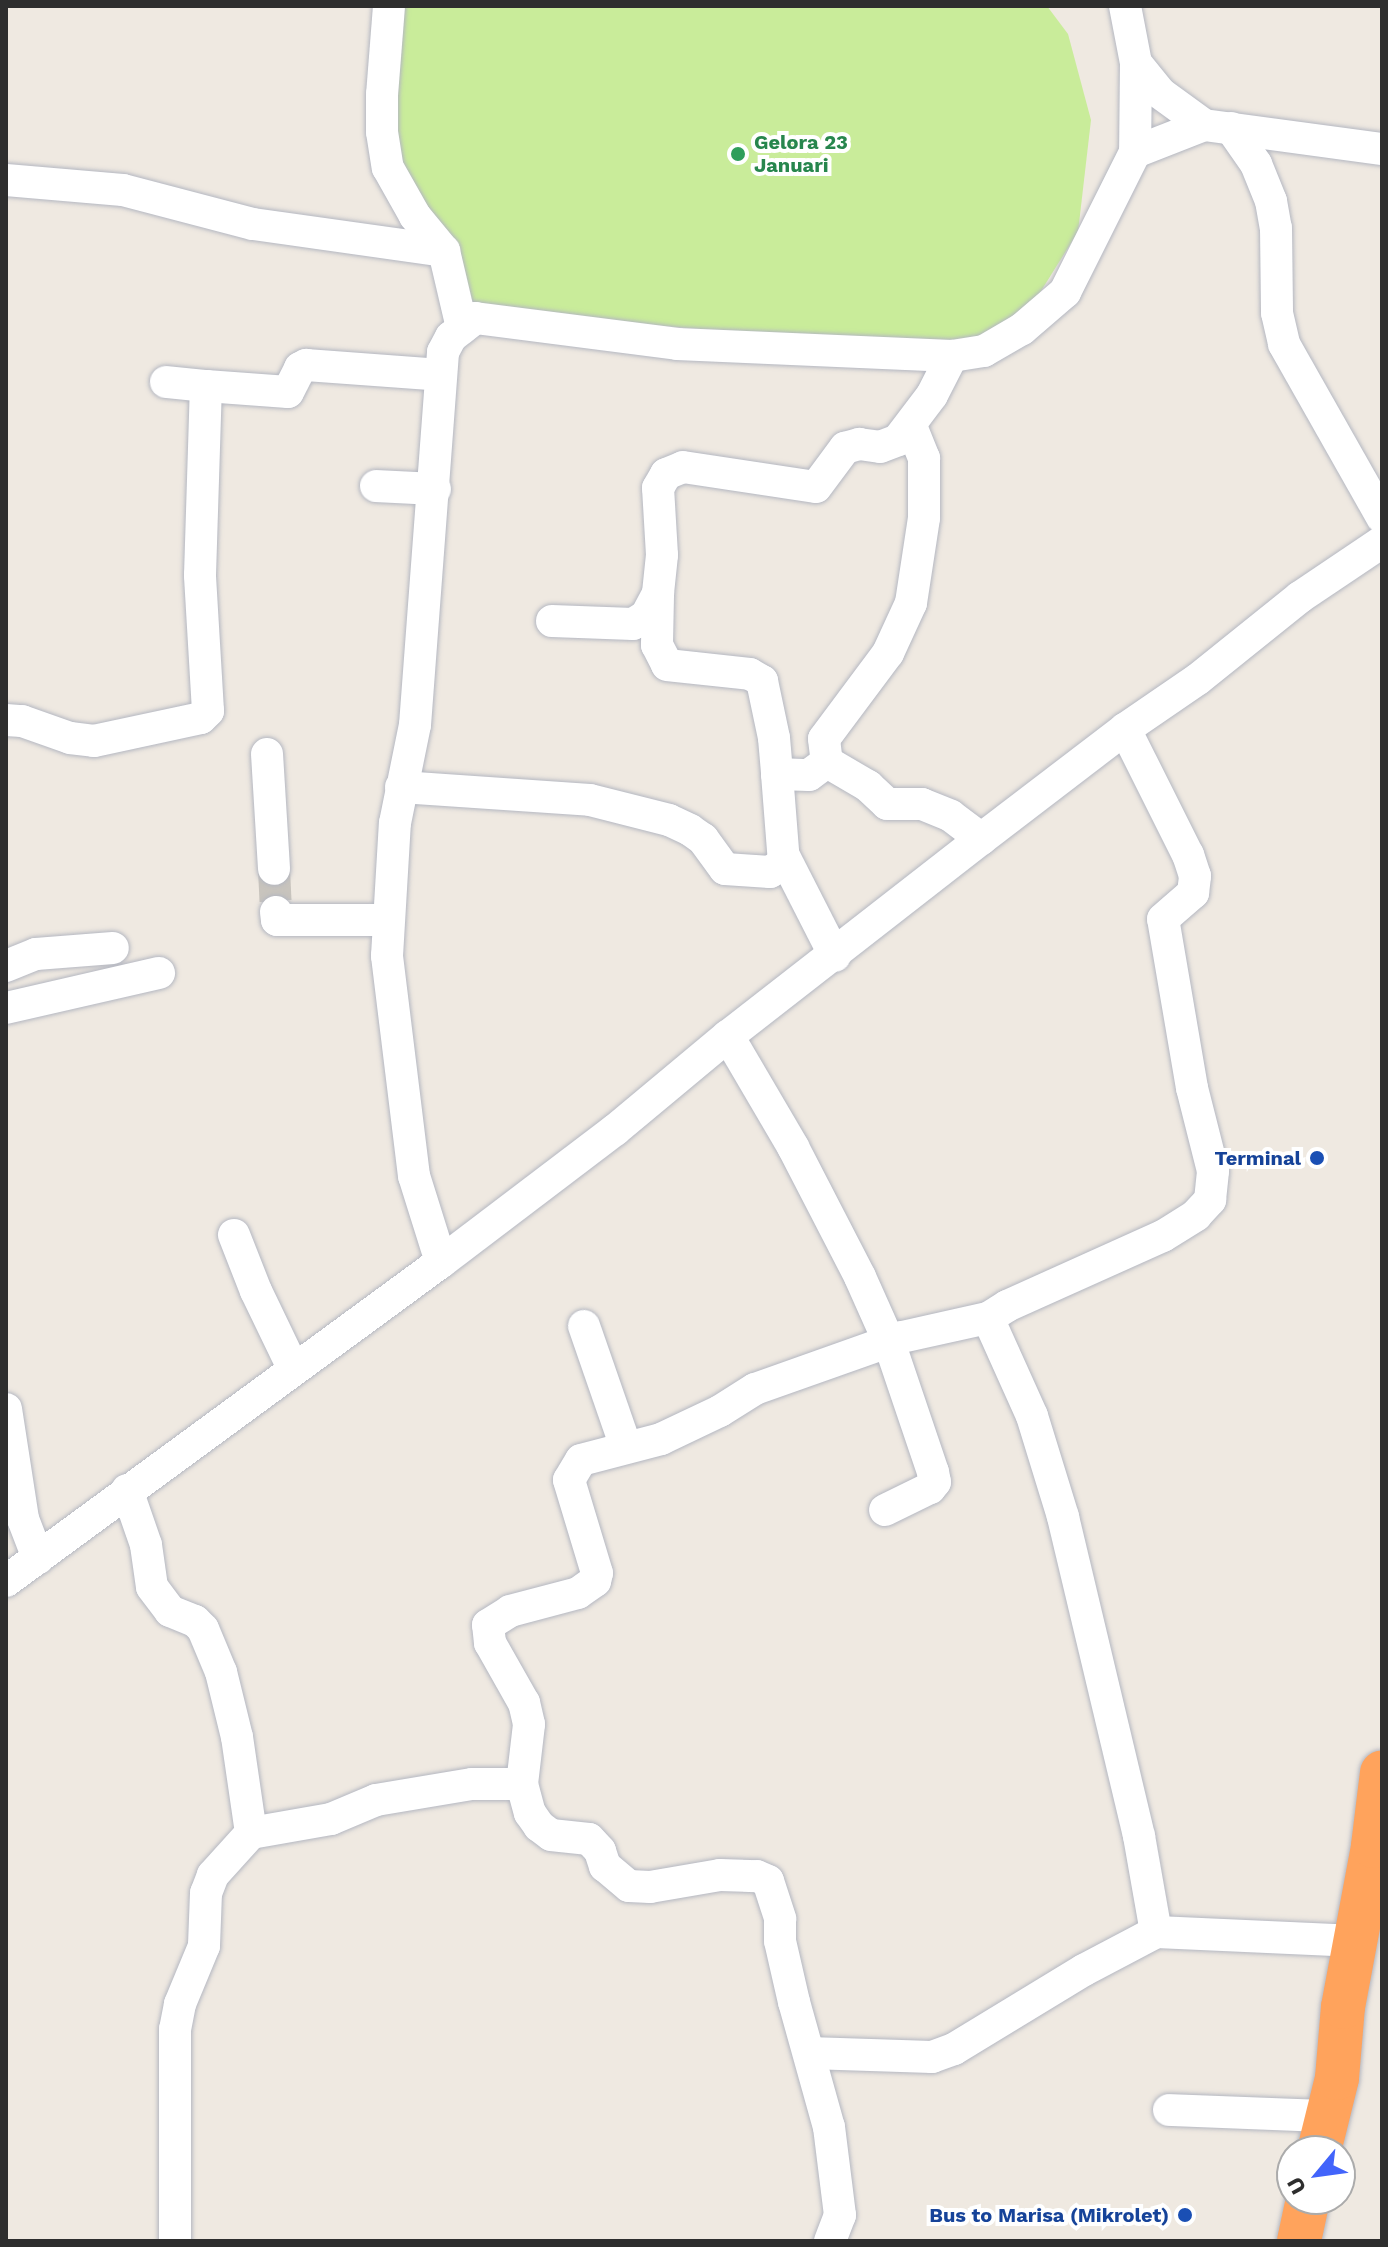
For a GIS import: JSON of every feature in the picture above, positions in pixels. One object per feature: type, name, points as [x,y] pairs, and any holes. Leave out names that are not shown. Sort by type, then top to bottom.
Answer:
[{"type":"highway","points":[[1323,2133],[1337,2078],[1343,2007],[1357,1941],[1382,1773]]},
{"type":"highway","points":[[1299,2241],[1305,2215]]},
{"type":"street","points":[[389,6],[382,94],[382,132],[388,168],[415,216],[444,251],[462,328]]},
{"type":"street","points":[[441,1262],[414,1176],[387,956],[401,787],[415,725],[443,352],[462,328],[475,318],[677,344],[952,356],[984,351],[1022,329],[1065,292],[1135,152],[1136,63],[1125,6]]},
{"type":"street","points":[[1136,63],[1160,93],[1218,126],[1256,164],[1271,201],[1276,228],[1277,313],[1284,344],[1382,517]]},
{"type":"street","points":[[1135,152],[1218,126],[1382,149]]},
{"type":"street","points":[[6,180],[123,190],[253,224],[444,251]]},
{"type":"street","points":[[401,787],[590,800],[669,820],[690,830],[703,839],[725,869],[776,872],[784,863],[784,856],[774,738],[762,681],[750,674],[663,661],[657,645],[662,555],[658,488],[666,474],[683,467],[816,487],[845,448],[859,444],[880,447],[898,440],[911,426],[952,356]]},
{"type":"street","points":[[166,382],[288,392],[300,368],[306,365],[441,375]]},
{"type":"street","points":[[6,720],[94,741],[201,718],[208,711],[200,575],[206,386]]},
{"type":"street","points":[[827,762],[824,739],[888,653],[911,603],[924,518],[924,458],[911,426]]},
{"type":"street","points":[[376,486],[435,489]]},
{"type":"street","points":[[6,1581],[441,1262],[615,1130],[728,1036],[835,956],[981,839],[1125,729],[1198,679],[1300,597],[1382,542]]},
{"type":"street","points":[[552,621],[633,624],[646,616],[658,593]]},
{"type":"street","points":[[830,2241],[840,2215],[829,2127],[768,1881],[757,1876],[720,1875],[650,1887],[629,1886],[613,1876],[600,1851],[589,1839],[551,1835],[539,1826],[530,1813],[522,1784],[529,1724],[524,1703],[490,1643],[488,1625],[510,1611],[578,1593],[595,1581],[594,1564],[569,1480],[581,1460],[661,1439],[755,1389],[889,1342],[988,1318],[1007,1306],[1163,1236],[1196,1215],[1210,1200],[1213,1171],[1192,1088],[1163,919],[1193,893],[1195,876],[1188,855],[1125,729]]},
{"type":"street","points":[[267,754],[274,869]]},
{"type":"street","points":[[777,774],[809,775],[827,762]]},
{"type":"street","points":[[827,762],[868,786],[887,804],[922,804],[951,816],[981,839]]},
{"type":"street","points":[[784,856],[835,956]]},
{"type":"street","points":[[276,912],[277,920],[388,920]]},
{"type":"street","points":[[6,966],[36,954],[113,948]]},
{"type":"street","points":[[6,1008],[159,973]]},
{"type":"street","points":[[728,1036],[845,1245],[889,1342],[935,1482],[885,1510]]},
{"type":"street","points":[[234,1235],[256,1291],[293,1368]]},
{"type":"street","points":[[988,1318],[1032,1416],[1063,1517],[1139,1836],[1156,1932]]},
{"type":"street","points":[[584,1326],[626,1447]]},
{"type":"street","points":[[6,1409],[23,1519],[38,1558]]},
{"type":"street","points":[[127,1490],[146,1545],[152,1587],[170,1611],[195,1621],[203,1629],[221,1672],[237,1737],[251,1833]]},
{"type":"street","points":[[175,2241],[175,2029],[180,2004],[204,1946],[206,1893],[213,1875],[251,1833],[331,1819],[376,1800],[472,1784],[522,1784]]},
{"type":"street","points":[[809,2053],[932,2057],[954,2049],[1118,1950],[1156,1932],[1357,1941]]},
{"type":"street","points":[[1169,2110],[1323,2133]]},
{"type":"green space","name":"Gelora 23 Januari","points":[[398,6],[1047,6],[1068,34],[1091,120],[1078,232],[1024,318],[970,351],[479,311],[394,189]]},
{"type":"tunnel","points":[[274,869],[276,912]]},
{"type":"place","name":"Gelora 23 Januari","points":[[738,154]]},
{"type":"place","name":"Terminal","points":[[1317,1158]]},
{"type":"place","name":"Bus to Marisa (Mikrolet)","points":[[1185,2215]]}]
